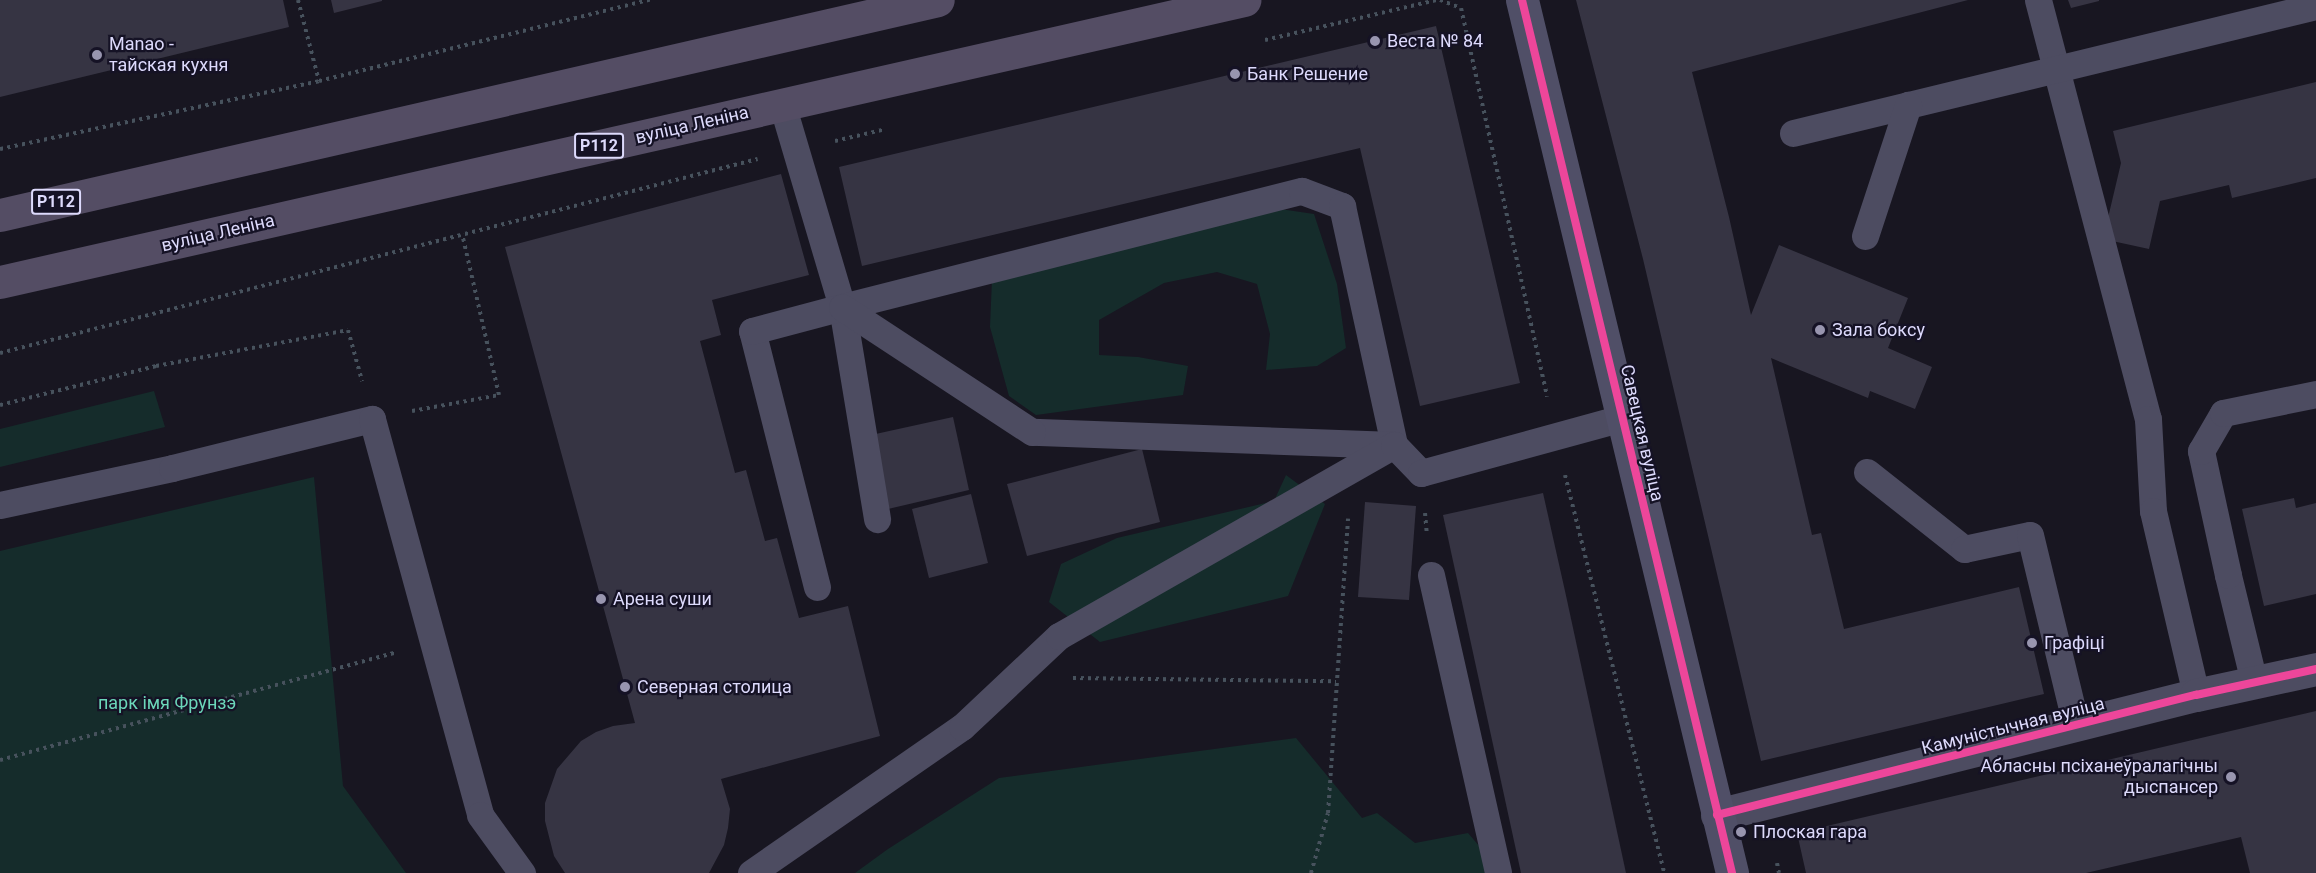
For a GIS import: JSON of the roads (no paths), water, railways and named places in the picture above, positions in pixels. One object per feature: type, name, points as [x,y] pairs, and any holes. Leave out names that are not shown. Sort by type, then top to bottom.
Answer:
[{"type":"main road","name":"Р112","points":[[0,215],[938,0]]},
{"type":"main road","name":"вуліца Леніна","points":[[0,282],[1244,0]]},
{"type":"street","name":"Савецкая вуліца","points":[[1522,0],[1732,873]]},
{"type":"street","name":"Камуністычная вуліца","points":[[1717,815],[2196,695],[2316,669]]},
{"type":"lane","points":[[2038,0],[2148,419],[2153,511],[2196,695]]},
{"type":"lane","points":[[1794,134],[2316,6]]},
{"type":"lane","points":[[782,105],[842,307],[877,519]]},
{"type":"lane","points":[[1866,236],[1908,105]]},
{"type":"lane","points":[[817,587],[752,331],[1302,191],[1342,206],[1394,445],[1421,473],[1622,418]]},
{"type":"lane","points":[[842,307],[1032,432],[1394,445]]},
{"type":"lane","points":[[2254,682],[2201,451],[2223,413],[2316,394]]},
{"type":"lane","points":[[0,505],[172,468],[372,419],[480,815],[522,873]]},
{"type":"lane","points":[[752,873],[962,727],[1059,636],[1394,445]]},
{"type":"lane","points":[[1867,472],[1964,549],[2030,535],[2076,725]]},
{"type":"lane","points":[[1431,575],[1498,873]]},
{"type":"place","name":"Веста № 84","points":[[1375,41]]},
{"type":"place","name":"Manao - тайская кухня","points":[[97,55]]},
{"type":"place","name":"Банк Решение","points":[[1235,74]]},
{"type":"place","name":"Зала боксу","points":[[1820,330]]},
{"type":"place","name":"Арена суши","points":[[601,599]]},
{"type":"place","name":"Графіці","points":[[2032,643]]},
{"type":"place","name":"Северная столица","points":[[625,687]]},
{"type":"place","name":"Абласны псіханеўралагічны дыспансер","points":[[2231,777]]},
{"type":"place","name":"Плоская гара","points":[[1741,832]]},
{"type":"park label","name":"парк імя Фрунзэ","points":[[167,703]]}]
